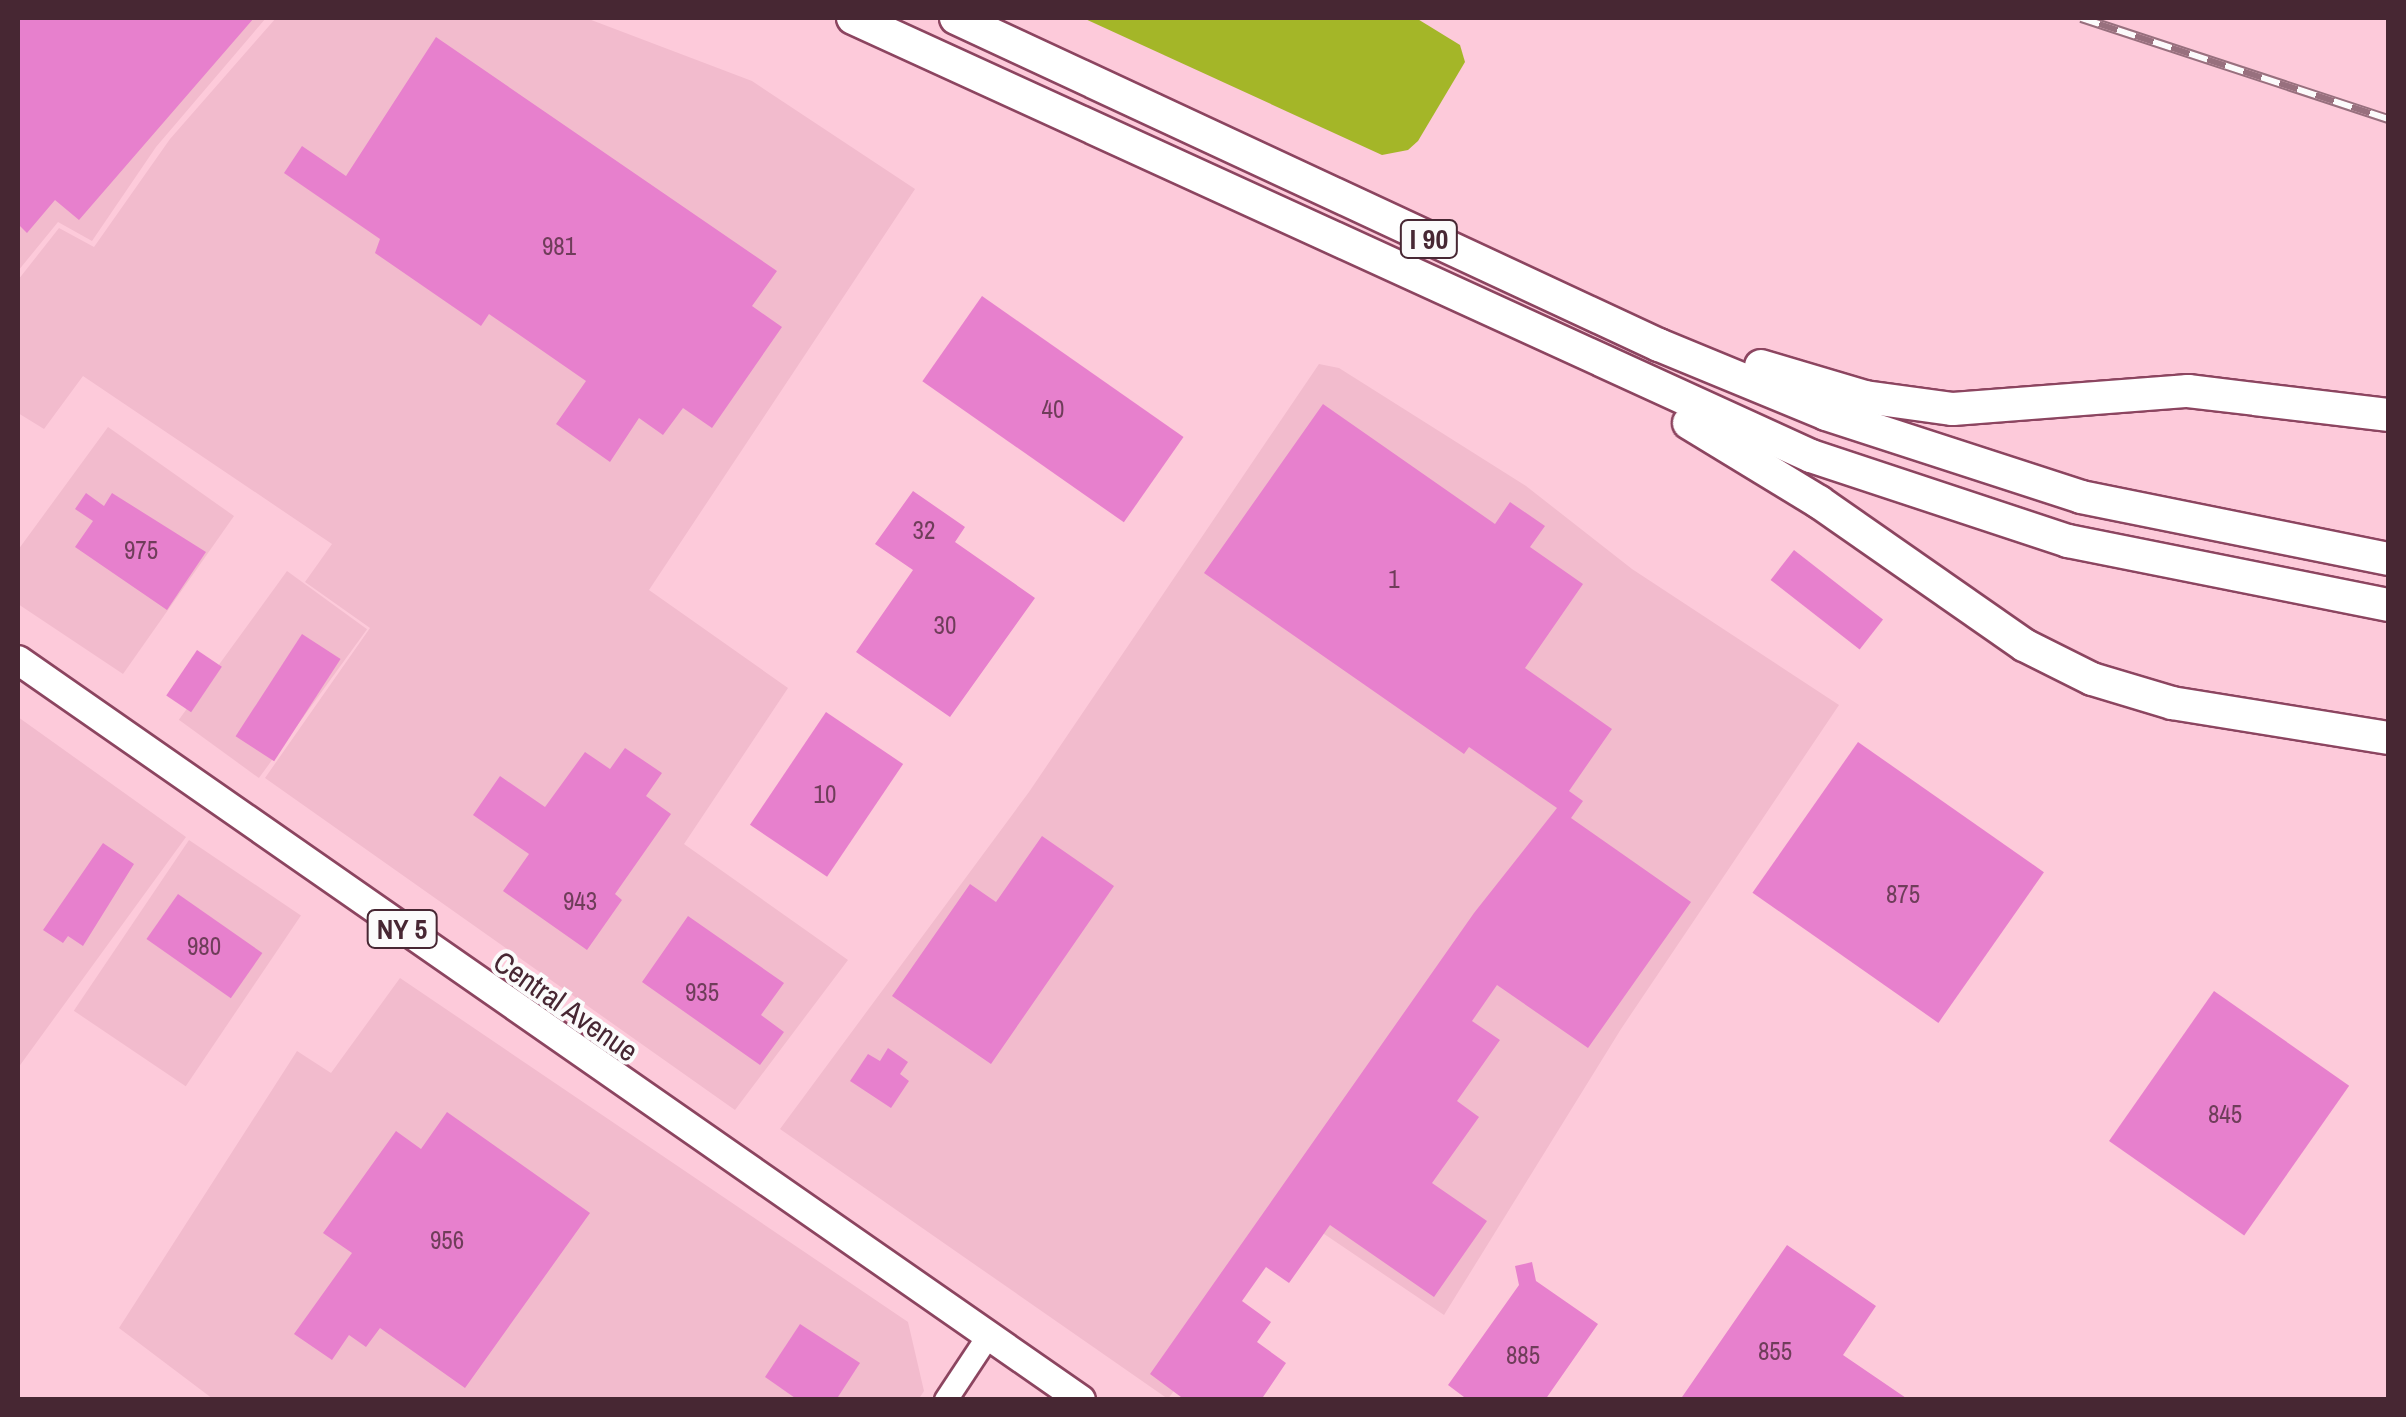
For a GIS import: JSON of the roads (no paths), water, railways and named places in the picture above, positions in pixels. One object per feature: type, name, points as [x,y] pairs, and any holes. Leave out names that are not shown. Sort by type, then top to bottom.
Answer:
[{"type":"highway","name":"I 90","points":[[853,18],[1560,346],[1811,456],[1982,516],[2157,562],[2388,605]]},
{"type":"highway","name":"I 90","points":[[956,18],[1743,382],[1909,445],[2168,519],[2388,559]]},
{"type":"highway","points":[[1443,245],[1787,376],[1866,397],[1999,409],[2188,391],[2384,414]]},
{"type":"highway","points":[[1560,346],[1818,502],[2056,663],[2172,703],[2388,738]]},
{"type":"main road","name":"Central Avenue","points":[[18,660],[728,1160],[1081,1400]]},
{"type":"street","points":[[946,1400],[989,1336]]},
{"type":"railway","points":[[2081,18],[2388,119]]}]
